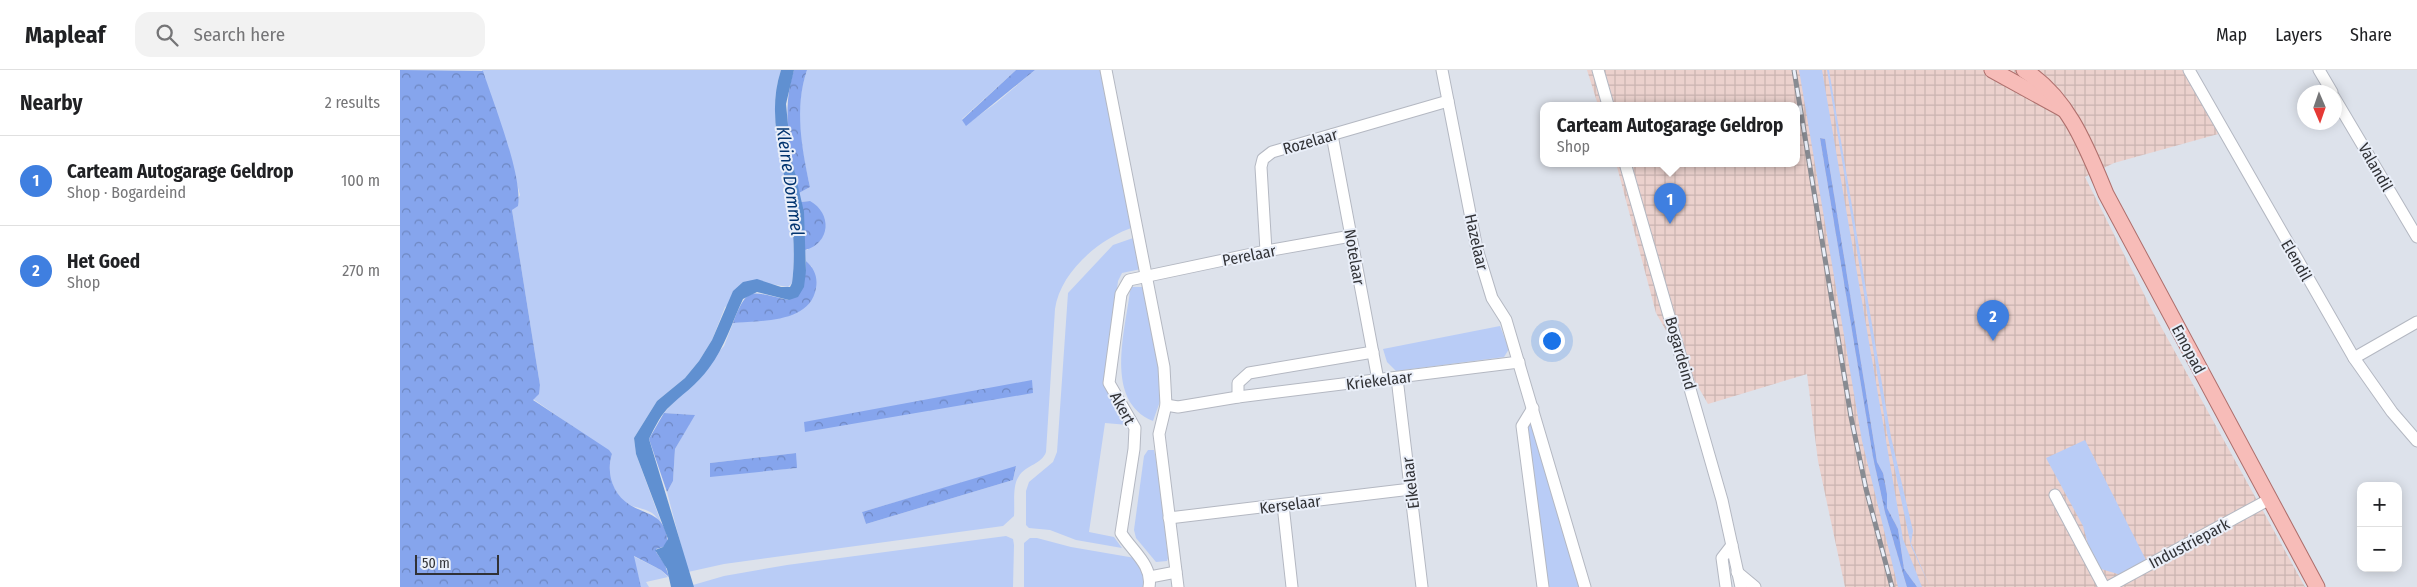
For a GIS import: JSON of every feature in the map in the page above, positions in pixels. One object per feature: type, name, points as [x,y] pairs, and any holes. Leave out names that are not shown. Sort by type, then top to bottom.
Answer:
[{"type":"main road","name":"Emopad","points":[[1992,70],[2024,73],[2053,92],[2082,138],[2106,194],[2318,587]]},
{"type":"street","name":"Akert","points":[[1106,70],[1164,367],[1166,405],[1159,434],[1178,587]]},
{"type":"street","name":"Hazelaar","points":[[1442,70],[1477,249],[1492,298],[1506,320],[1534,408],[1585,587]]},
{"type":"street","points":[[1598,70],[1607,102]]},
{"type":"street","name":"Elendil","points":[[2189,70],[2354,358],[2392,412],[2417,441]]},
{"type":"street","points":[[2319,70],[2328,85]]},
{"type":"street","name":"Rozelaar","points":[[1266,251],[1261,167],[1263,160],[1272,152],[1448,101]]},
{"type":"street","name":"Valandil","points":[[2342,110],[2417,237]]},
{"type":"street","name":"Notelaar","points":[[1332,135],[1378,380]]},
{"type":"street","name":"Bogardeind","points":[[1626,167],[1691,388],[1732,545],[1741,587]]},
{"type":"street","name":"Perelaar","points":[[1146,275],[1351,236]]},
{"type":"street","name":"Akert","points":[[1146,275],[1129,280],[1121,294],[1110,383],[1135,428],[1134,449],[1121,533],[1129,546],[1147,566],[1150,582],[1176,572]]},
{"type":"street","points":[[2354,358],[2417,322]]},
{"type":"street","name":"Kriekelaar","points":[[1238,397],[1238,383],[1249,373],[1372,352]]},
{"type":"street","name":"Kriekelaar","points":[[1166,405],[1178,406],[1519,362]]},
{"type":"street","name":"Eikelaar","points":[[1397,378],[1422,587]]},
{"type":"street","points":[[1534,408],[1522,426],[1543,587]]},
{"type":"street","name":"Kerselaar","points":[[1169,518],[1411,489]]},
{"type":"street","points":[[2055,495],[2104,587]]},
{"type":"street","name":"Industriepark","points":[[2108,587],[2270,499]]},
{"type":"street","points":[[1283,504],[1292,587]]},
{"type":"street","points":[[1726,587],[1722,558],[1732,545]]},
{"type":"street","points":[[1737,572],[1755,587]]},
{"type":"shaded area","points":[[482,70],[781,70],[775,106],[778,142],[792,222],[794,257],[792,283],[788,287],[771,284],[725,307],[712,340],[699,361],[685,378],[657,401],[634,438],[636,454],[662,525],[652,513],[630,505],[619,495],[610,475],[612,454],[533,399],[537,396],[540,385],[512,210],[520,195],[505,138]]},
{"type":"shaded area","points":[[807,70],[1016,70],[962,119],[966,125],[1035,70],[1104,70],[1134,227],[1108,239],[1095,248],[1073,270],[1058,295],[1055,309],[1046,452],[1041,459],[1019,476],[1015,490],[1014,516],[1003,526],[724,564],[688,572],[667,492],[673,481],[675,449],[694,415],[664,413],[724,346],[733,323],[780,318],[812,267],[806,261],[805,250],[808,250],[810,201],[801,202],[799,193],[810,187],[800,128],[803,84]],"holes":[[[796,453],[796,468],[710,476],[710,463]],[[1016,467],[1013,480],[866,524],[862,512]]]},
{"type":"shaded area","points":[[1587,70],[2194,70],[2229,131],[2114,163],[2085,177],[2154,314],[2305,587],[1845,587],[1818,461],[1807,374],[1708,404],[1656,313],[1617,167],[1800,167],[1800,102],[1597,102]]},
{"type":"shaded area","points":[[1799,70],[1822,70],[1903,539],[1922,587],[1917,587],[1904,569],[1898,529],[1887,508],[1887,494],[1883,473],[1877,462],[1825,139],[1820,138],[1873,457],[1885,512],[1907,587],[1898,587],[1862,441]]},
{"type":"shaded area","points":[[1827,70],[1829,70],[1891,437],[1913,531],[1911,543],[1930,587],[1911,546],[1887,433]]},
{"type":"shaded area","points":[[1136,237],[1141,269],[1122,273],[1118,281],[1106,387],[1128,425],[1105,423],[1089,532],[1114,537],[1122,548],[1076,540],[1050,530],[1029,528],[1026,525],[1026,491],[1029,482],[1053,462],[1057,452],[1068,293],[1113,245]]},
{"type":"shaded area","points":[[1132,287],[1143,287],[1147,299],[1163,393],[1153,421],[1138,411],[1128,398],[1123,382],[1121,364],[1122,345]]},
{"type":"shaded area","points":[[1500,326],[1509,349],[1504,357],[1396,371],[1387,362],[1383,349]]},
{"type":"shaded area","points":[[1531,421],[1580,587],[1546,587],[1527,430]]},
{"type":"shaded area","points":[[2085,440],[2147,562],[2121,575],[2101,569],[2088,544],[2083,526],[2046,458]]},
{"type":"shaded area","points":[[1148,450],[1154,450],[1158,470],[1167,561],[1156,562],[1136,538],[1134,530],[1144,456]]},
{"type":"shaded area","points":[[1006,536],[1013,539],[1014,545],[1013,587],[694,587],[693,585],[724,576],[787,565]]},
{"type":"shaded area","points":[[1030,538],[1135,558],[1146,571],[1143,587],[1024,587],[1024,543]]},
{"type":"shaded area","points":[[633,556],[661,570],[668,577],[646,582],[649,587],[641,587]]},
{"type":"green space","points":[[400,70],[483,71],[512,158],[516,177],[518,206],[512,210],[540,385],[539,394],[533,400],[609,450],[612,454],[610,475],[619,495],[630,505],[655,517],[663,526],[668,543],[656,549],[656,552],[665,565],[669,577],[661,570],[634,556],[641,587],[400,587]]},
{"type":"green space","points":[[794,70],[807,70],[803,84],[800,114],[804,158],[810,187],[799,193],[790,147],[787,116],[790,85]]},
{"type":"green space","points":[[1016,70],[1035,70],[966,126],[962,120]]},
{"type":"green space","points":[[1820,138],[1825,139],[1877,462],[1883,473],[1887,494],[1887,508],[1898,529],[1904,569],[1917,587],[1907,587],[1885,512],[1873,457]]},
{"type":"green space","points":[[810,201],[822,213],[826,227],[820,241],[805,250],[801,202]]},
{"type":"green space","points":[[806,261],[815,273],[816,288],[812,300],[804,308],[782,318],[733,323],[738,310],[748,296],[759,294],[789,300],[806,271]]},
{"type":"green space","points":[[1032,380],[1033,393],[805,432],[804,422]]},
{"type":"green space","points":[[664,413],[695,415],[675,449],[673,481],[667,492],[649,439]]},
{"type":"green space","points":[[796,453],[797,468],[710,477],[710,463]]},
{"type":"green space","points":[[1016,466],[1013,480],[866,524],[862,512]]},
{"type":"water","name":"Kleine Dommel","points":[[781,70],[794,70],[786,104],[791,156],[804,212],[806,271],[804,287],[798,297],[789,300],[757,292],[743,299],[715,360],[699,380],[667,409],[649,439],[694,587],[671,587],[667,569],[655,550],[663,547],[668,539],[636,454],[634,438],[657,401],[685,378],[699,361],[712,340],[733,291],[743,282],[757,279],[781,287],[790,287],[792,283],[794,257],[792,222],[778,142],[775,106]]},
{"type":"railway","points":[[1794,70],[1799,102]]},
{"type":"railway","points":[[1800,107],[1851,417],[1866,489],[1892,587]]},
{"type":"place","name":"Carteam Autogarage Geldrop","points":[[1670,224]]},
{"type":"place","name":"Het Goed","points":[[1993,341]]}]
